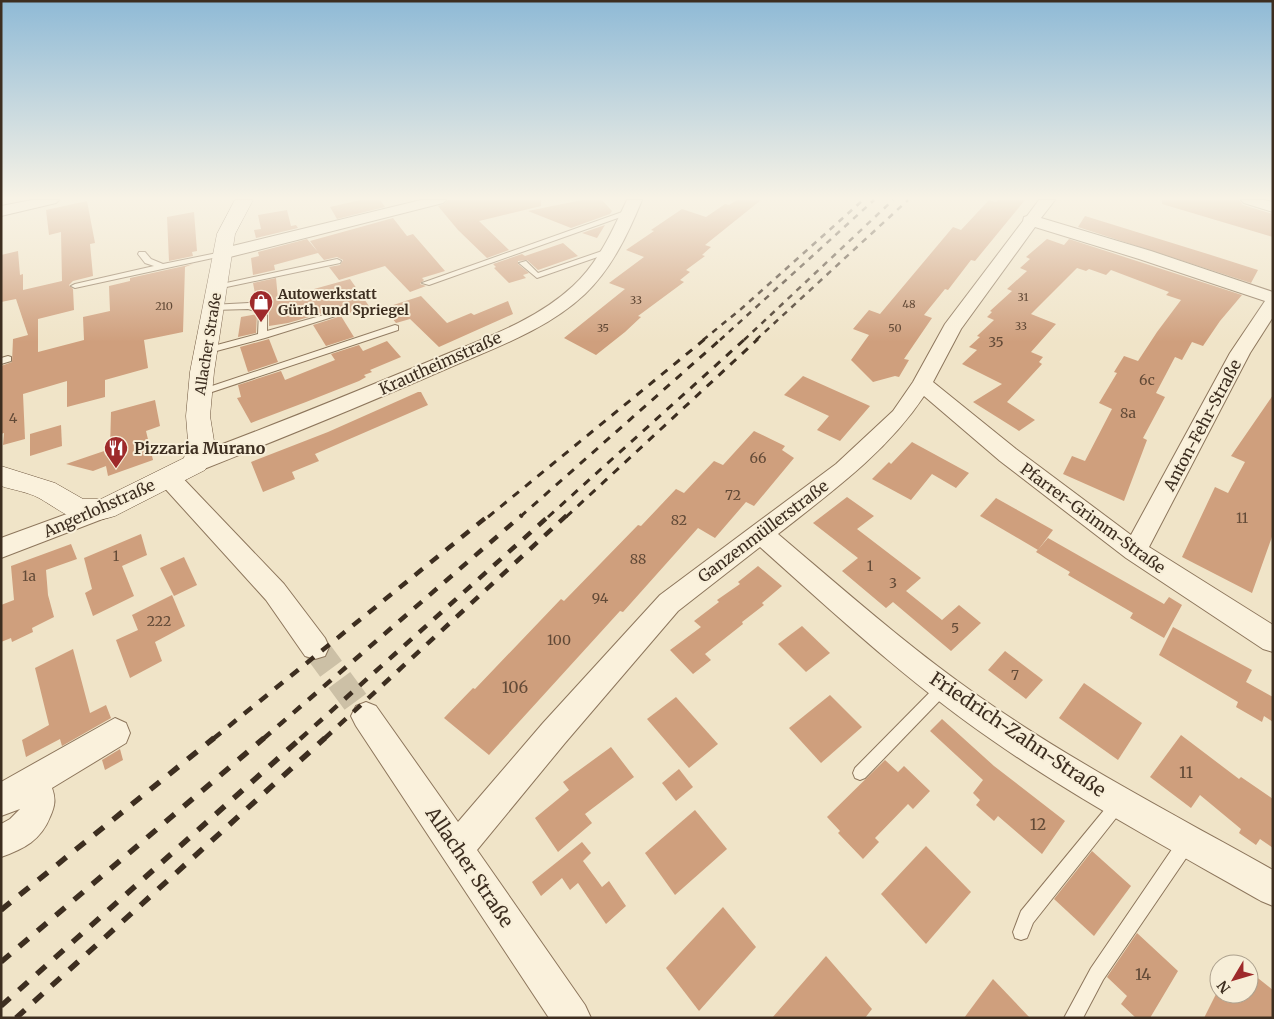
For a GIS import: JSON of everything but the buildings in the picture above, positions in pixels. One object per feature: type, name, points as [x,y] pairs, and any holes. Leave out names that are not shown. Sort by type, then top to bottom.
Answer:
[{"type":"street","name":"Allacher Straße","points":[[196,463],[201,441],[198,416],[205,351],[223,248]]},
{"type":"street","points":[[222,254],[248,248]]},
{"type":"street","name":"Ganzenmüllerstraße","points":[[457,848],[560,726],[669,603],[844,470],[900,416],[922,384],[952,328],[1010,248]]},
{"type":"street","points":[[1121,248],[1273,300]]},
{"type":"street","name":"Krautheimstraße","points":[[196,463],[360,398],[525,325],[550,312],[579,291],[611,250]]},
{"type":"street","name":"Anton-Fehr-Straße","points":[[1136,552],[1240,353],[1273,300]]},
{"type":"street","name":"Pfarrer-Grimm-Straße","points":[[922,384],[1008,455],[1136,552],[1273,640]]},
{"type":"street","name":"Angerlohstraße","points":[[1,548],[105,509],[196,463]]},
{"type":"street","points":[[1,476],[46,490],[79,510],[105,509]]},
{"type":"street","points":[[168,477],[275,592],[314,647]]},
{"type":"street","name":"Friedrich-Zahn-Straße","points":[[760,533],[875,633],[967,704],[1066,770],[1273,889]]},
{"type":"street","name":"Allacher Straße","points":[[366,716],[572,1018]]},
{"type":"street","points":[[7,797],[115,733]]},
{"type":"street","points":[[1,841],[18,834],[31,823],[38,809],[40,798],[31,792],[7,797]]},
{"type":"lane","points":[[426,283],[522,248]]},
{"type":"lane","points":[[523,263],[537,276],[611,250]]},
{"type":"lane","points":[[142,254],[148,261],[162,266]]},
{"type":"lane","points":[[75,286],[222,254]]},
{"type":"lane","points":[[215,297],[337,261]]},
{"type":"lane","points":[[215,297],[263,311],[262,336]]},
{"type":"lane","points":[[205,351],[338,314]]},
{"type":"lane","points":[[200,393],[359,342],[394,328]]},
{"type":"lane","points":[[860,773],[944,687]]},
{"type":"lane","points":[[1021,932],[1027,917],[1121,802]]},
{"type":"lane","points":[[1074,1018],[1097,974],[1188,840]]},
{"type":"tunnel","points":[[315,647],[366,716]]},
{"type":"railway","points":[[703,340],[810,248]]},
{"type":"railway","points":[[720,340],[822,248]]},
{"type":"railway","points":[[744,340],[842,248]]},
{"type":"railway","points":[[756,340],[856,248]]},
{"type":"railway","points":[[488,517],[705,339]]},
{"type":"railway","points":[[520,517],[721,339]]},
{"type":"railway","points":[[548,517],[745,339]]},
{"type":"railway","points":[[566,517],[758,339]]},
{"type":"railway","points":[[213,739],[489,515]]},
{"type":"railway","points":[[263,739],[522,515]]},
{"type":"railway","points":[[300,739],[550,515]]},
{"type":"railway","points":[[324,739],[567,515]]},
{"type":"railway","points":[[1,910],[214,738]]},
{"type":"railway","points":[[1,962],[264,738]]},
{"type":"railway","points":[[1,1006],[301,738]]},
{"type":"railway","points":[[16,1018],[325,738]]},
{"type":"place","name":"Autowerkstatt Gürth und Spriegel","points":[[261,323]]},
{"type":"place","name":"Pizzaria Murano","points":[[116,469]]}]
